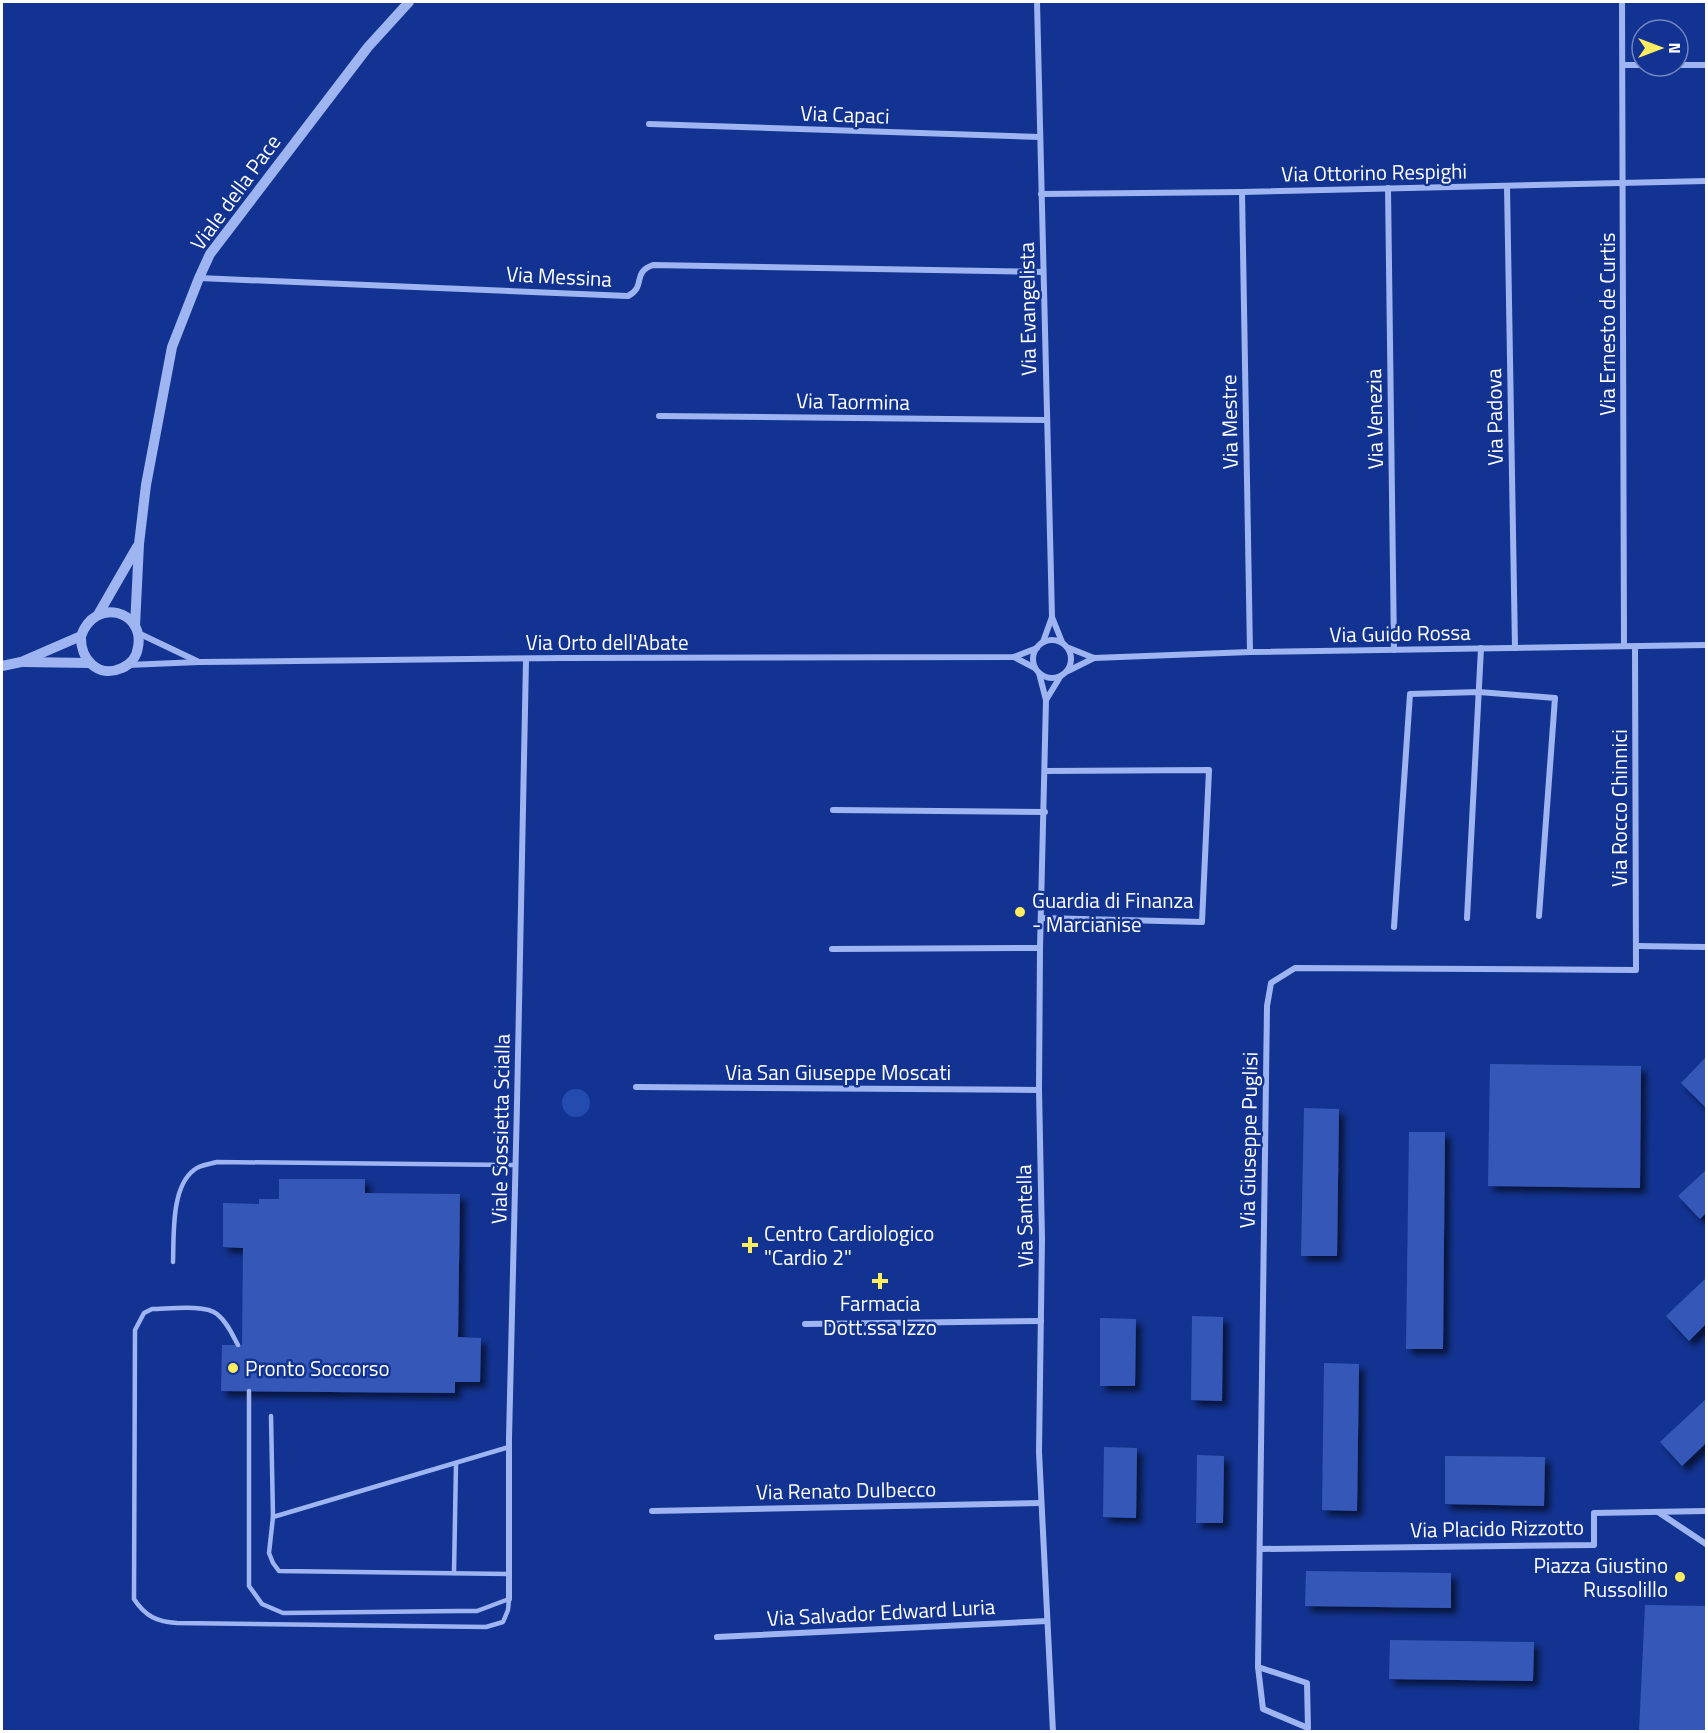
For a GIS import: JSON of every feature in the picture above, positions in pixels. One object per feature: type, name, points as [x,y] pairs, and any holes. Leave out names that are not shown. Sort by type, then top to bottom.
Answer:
[{"type":"street","name":"Viale della Pace","points":[[136,629],[139,544],[146,485],[172,347],[199,278],[210,254],[360,56],[409,2]]},
{"type":"street","name":"Via Evangelista","points":[[1037,2],[1052,617],[1062,642]]},
{"type":"street","name":"Via Ernesto de Curtis","points":[[1622,2],[1624,646]]},
{"type":"street","points":[[1623,65],[1630,65]]},
{"type":"street","points":[[1690,65],[1707,65]]},
{"type":"street","name":"Via Capaci","points":[[649,124],[1040,137]]},
{"type":"street","name":"Via Ottorino Respighi","points":[[1041,194],[1242,192],[1707,181]]},
{"type":"street","name":"Via Padova","points":[[1507,186],[1515,648]]},
{"type":"street","name":"Via Venezia","points":[[1388,188],[1394,650]]},
{"type":"street","name":"Via Mestre","points":[[1242,192],[1250,652]]},
{"type":"street","name":"Via Messina","points":[[199,278],[628,296],[639,287],[640,273],[646,267],[653,265],[1043,272]]},
{"type":"street","name":"Via Taormina","points":[[659,416],[1046,420]]},
{"type":"street","name":"Viale della Pace","points":[[99,614],[139,544]]},
{"type":"street","points":[[115,612],[123,615],[136,629],[139,642],[138,651],[134,659],[118,670],[108,671],[98,668],[89,663],[83,655],[81,636],[84,626],[99,614],[115,612]]},
{"type":"street","name":"Via Evangelista","points":[[1043,642],[1052,617]]},
{"type":"street","points":[[136,629],[200,662]]},
{"type":"street","points":[[2,666],[21,662],[81,636]]},
{"type":"street","points":[[1046,700],[1060,677],[1068,671],[1072,657],[1069,648],[1062,642],[1056,640],[1043,642],[1037,648],[1033,658],[1037,671],[1049,678],[1060,677]]},
{"type":"street","name":"Via Guido Rossa","points":[[1069,648],[1094,658],[1250,652],[1707,645]]},
{"type":"street","name":"Via Rocco Chinnici","points":[[1635,646],[1636,970]]},
{"type":"street","name":"Via Orto dell'Abate","points":[[127,665],[200,662],[1014,657],[1037,648]]},
{"type":"street","points":[[1467,918],[1481,648]]},
{"type":"street","name":"Via Orto dell'Abate","points":[[1014,657],[1037,671]]},
{"type":"street","name":"Via Guido Rossa","points":[[1068,671],[1094,658]]},
{"type":"street","name":"Viale Sossietta Scialla","points":[[509,1599],[509,1448],[526,660]]},
{"type":"street","points":[[21,662],[89,663]]},
{"type":"street","name":"Via Santella","points":[[1037,671],[1046,700],[1039,1090],[1042,1239],[1039,1452],[1053,1731]]},
{"type":"street","points":[[1394,927],[1410,694],[1479,692],[1555,698],[1539,916]]},
{"type":"street","points":[[1041,918],[1202,922],[1209,770],[1045,771]]},
{"type":"street","points":[[833,810],[1045,812]]},
{"type":"street","points":[[1636,946],[1707,947]]},
{"type":"street","points":[[832,949],[1041,948]]},
{"type":"street","name":"Via Giuseppe Puglisi","points":[[1308,1730],[1263,1709],[1258,1667],[1267,1006],[1271,983],[1296,968],[1636,970]]},
{"type":"street","name":"Via San Giuseppe Moscati","points":[[636,1087],[1039,1090]]},
{"type":"street","points":[[805,1324],[1041,1322]]},
{"type":"street","name":"Via Renato Dulbecco","points":[[652,1511],[1041,1503]]},
{"type":"street","name":"Via Placido Rizzotto","points":[[1260,1549],[1594,1545],[1594,1513],[1707,1511]]},
{"type":"street","points":[[1658,1512],[1707,1544]]},
{"type":"street","name":"Via Salvador Edward Luria","points":[[717,1637],[1047,1621]]},
{"type":"street","points":[[1258,1667],[1307,1683],[1308,1730]]},
{"type":"lane","points":[[173,1262],[175,1221],[180,1188],[194,1169],[217,1162],[515,1165]]},
{"type":"lane","points":[[238,1345],[228,1326],[216,1313],[206,1308],[152,1309],[144,1313],[135,1330],[134,1599],[140,1609],[163,1622],[177,1623],[486,1627],[503,1622],[508,1610],[509,1599],[477,1611],[283,1612],[261,1604],[249,1586],[249,1391]]},
{"type":"lane","points":[[271,1416],[273,1517],[269,1553],[279,1570],[509,1574]]},
{"type":"lane","points":[[273,1517],[509,1448]]},
{"type":"lane","points":[[454,1574],[456,1464]]},
{"type":"shaded area","points":[[576,1089],[586,1093],[590,1103],[586,1113],[576,1117],[566,1113],[562,1103],[566,1093]]},
{"type":"building","points":[[1706,1057],[1706,1108],[1681,1083]]},
{"type":"building","points":[[1490,1064],[1641,1066],[1640,1188],[1488,1186]]},
{"type":"building","points":[[1304,1108],[1339,1109],[1337,1256],[1301,1256]]},
{"type":"building","points":[[1409,1132],[1445,1132],[1443,1349],[1406,1349]]},
{"type":"building","points":[[1706,1170],[1706,1213],[1700,1219],[1678,1196]]},
{"type":"building","points":[[279,1179],[365,1179],[365,1193],[460,1194],[458,1337],[481,1338],[480,1382],[455,1382],[455,1393],[221,1391],[222,1345],[242,1345],[243,1248],[223,1247],[223,1203],[259,1204],[259,1199],[279,1199]]},
{"type":"building","points":[[1706,1278],[1706,1324],[1689,1341],[1666,1316]]},
{"type":"building","points":[[1192,1316],[1223,1317],[1222,1401],[1191,1400]]},
{"type":"building","points":[[1100,1318],[1136,1319],[1135,1386],[1100,1386]]},
{"type":"building","points":[[1324,1363],[1359,1364],[1357,1511],[1322,1510]]},
{"type":"building","points":[[1706,1399],[1706,1443],[1682,1466],[1660,1442]]},
{"type":"building","points":[[1104,1447],[1137,1448],[1136,1518],[1103,1517]]},
{"type":"building","points":[[1197,1455],[1224,1456],[1223,1523],[1196,1523]]},
{"type":"building","points":[[1445,1456],[1545,1457],[1544,1506],[1445,1504]]},
{"type":"building","points":[[1306,1571],[1451,1573],[1451,1608],[1305,1606]]},
{"type":"building","points":[[1645,1605],[1706,1606],[1706,1732],[1639,1732]]},
{"type":"building","points":[[1390,1640],[1534,1642],[1533,1681],[1389,1679]]},
{"type":"place","name":"Guardia di Finanza - Marcianise","points":[[1020,912]]},
{"type":"place","name":"Centro Cardiologico \"Cardio 2\"","points":[[750,1245]]},
{"type":"place","name":"Farmacia Dott.ssa Izzo","points":[[880,1281]]},
{"type":"place","name":"Pronto Soccorso","points":[[233,1368]]},
{"type":"place","name":"Piazza Giustino Russolillo","points":[[1680,1577]]}]
